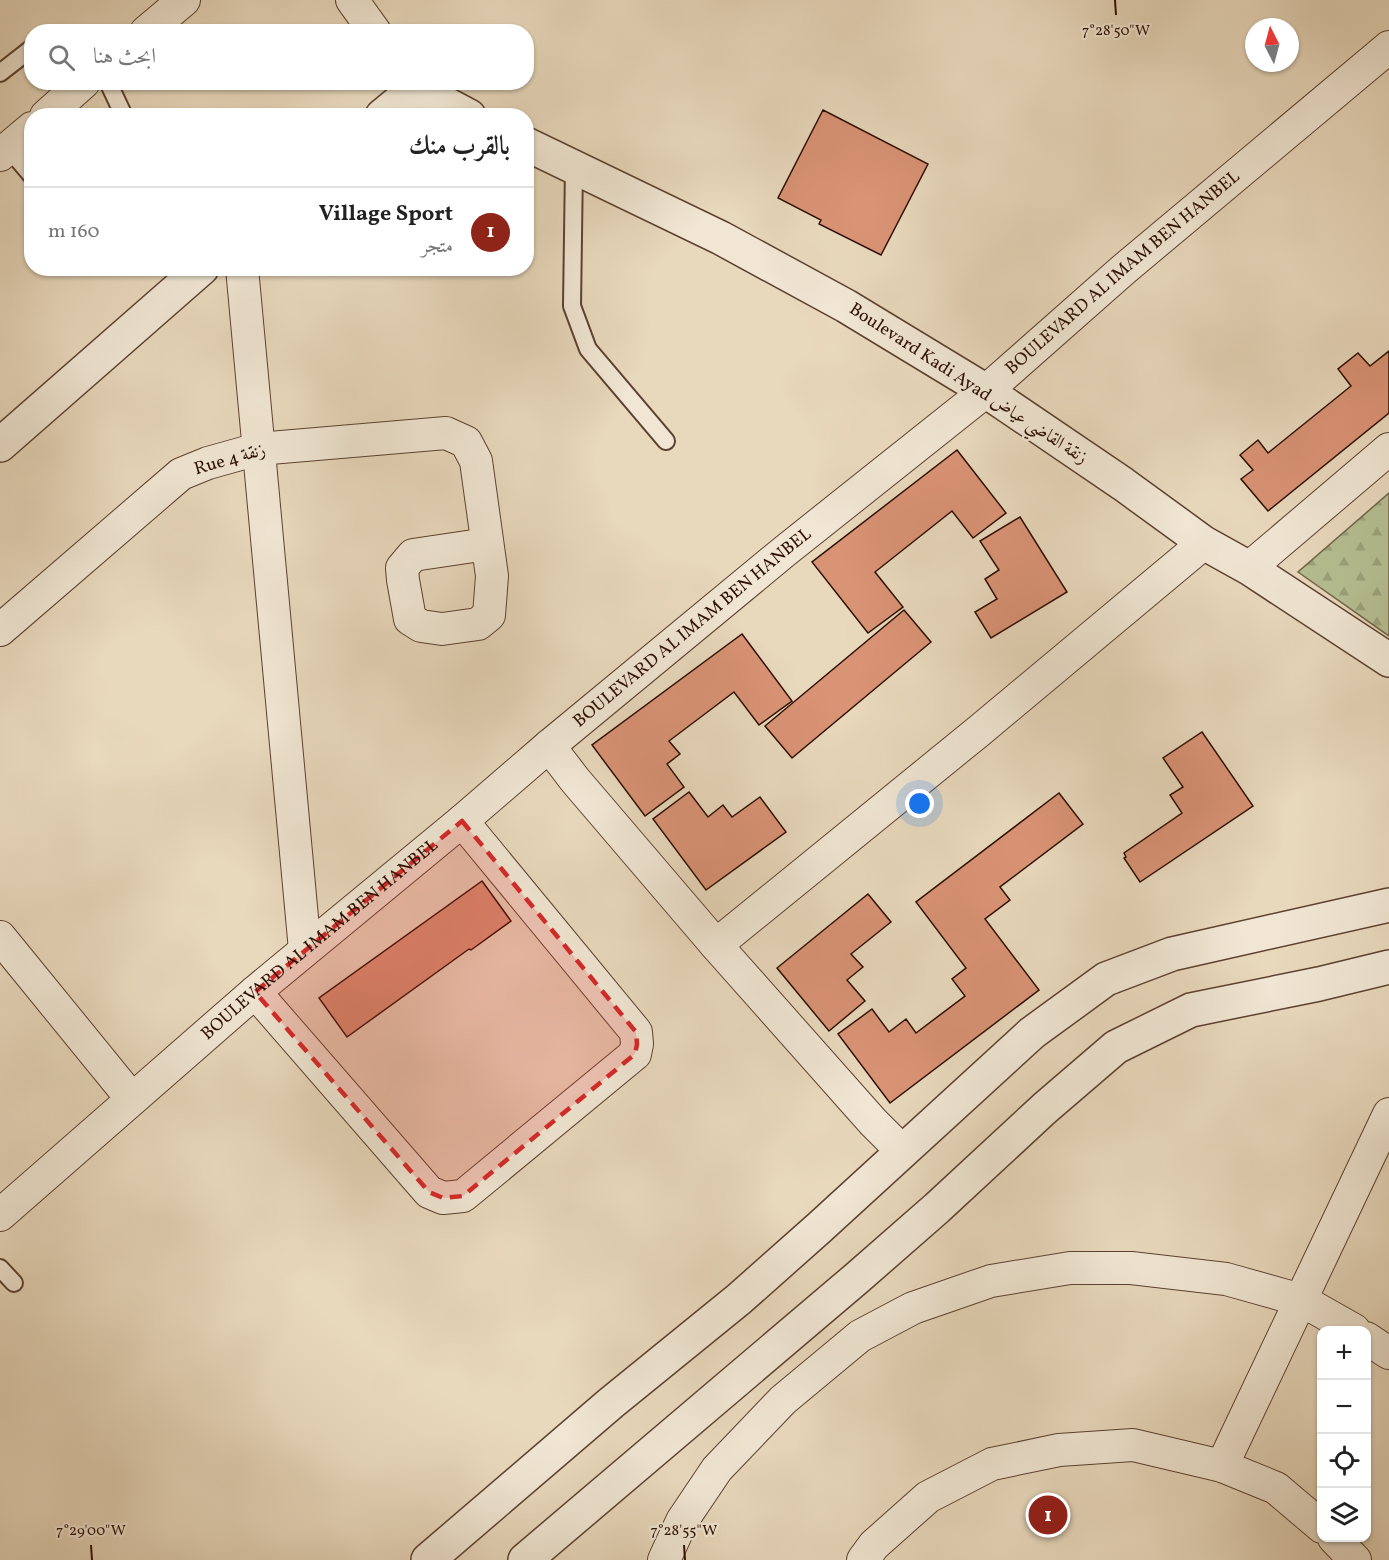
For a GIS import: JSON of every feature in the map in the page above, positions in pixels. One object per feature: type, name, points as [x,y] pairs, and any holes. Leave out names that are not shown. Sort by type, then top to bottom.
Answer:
[{"type":"street","points":[[156,24],[184,0]]},
{"type":"street","points":[[351,0],[369,24]]},
{"type":"street","name":"BOULEVARD AL IMAM BEN HANBEL","points":[[0,1215],[255,992],[785,551],[986,391],[1123,270],[1389,47]]},
{"type":"street","points":[[55,108],[75,90]]},
{"type":"street","points":[[391,108],[410,90]]},
{"type":"street","points":[[424,90],[455,108]]},
{"type":"street","points":[[3,147],[24,133]]},
{"type":"street","name":"Boulevard Kadi Ayad زنقة القاضي عياض","points":[[534,148],[721,238],[846,306],[986,391],[1123,484],[1204,543],[1249,568],[1389,660]]},
{"type":"street","points":[[0,445],[193,276]]},
{"type":"street","points":[[243,276],[305,950]]},
{"type":"street","name":"Rue 4 زنقة","points":[[0,630],[181,474],[258,449],[446,433],[466,442],[476,461],[488,544]]},
{"type":"street","points":[[1249,568],[1389,448]]},
{"type":"street","points":[[716,945],[979,731],[1204,543]]},
{"type":"street","points":[[549,746],[575,780],[716,945],[873,1122],[902,1151]]},
{"type":"street","points":[[255,992],[429,1192],[443,1198],[463,1196],[635,1054],[636,1032],[462,821]]},
{"type":"street","points":[[428,1560],[611,1403],[739,1299],[1032,1033],[1106,979],[1172,954],[1389,905]]},
{"type":"street","points":[[0,937],[132,1099]]},
{"type":"street","points":[[525,1560],[857,1278],[1116,1047],[1191,1010],[1389,967]]},
{"type":"street","points":[[1222,1466],[1301,1300],[1379,1162],[1389,1114]]},
{"type":"street","points":[[664,1560],[682,1521],[717,1469],[783,1400],[860,1336],[913,1308],[991,1281],[1070,1268],[1131,1268],[1226,1279],[1301,1300],[1347,1326]]},
{"type":"street","points":[[1371,1341],[1389,1353]]},
{"type":"street","points":[[863,1560],[874,1545],[928,1497],[992,1464],[1059,1450],[1133,1445],[1222,1466],[1276,1488],[1317,1523]]},
{"type":"street","points":[[1338,1542],[1355,1560]]},
{"type":"lane","points":[[0,73],[24,54]]},
{"type":"lane","points":[[112,90],[120,108]]},
{"type":"lane","points":[[3,147],[24,168]]},
{"type":"lane","points":[[574,166],[572,306],[588,349],[666,441]]},
{"type":"lane","points":[[0,1268],[14,1283]]},
{"type":"highlighted area","points":[[462,821],[636,1032],[637,1044],[635,1054],[463,1196],[443,1198],[429,1192],[255,992]]},
{"type":"green space","points":[[1389,493],[1389,636],[1298,572]]},
{"type":"building","points":[[823,110],[928,164],[881,255],[819,224],[821,220],[778,198]]},
{"type":"building","points":[[1389,351],[1389,413],[1268,511],[1241,479],[1253,470],[1240,455],[1258,440],[1268,453],[1351,386],[1338,369],[1358,353],[1370,366]]},
{"type":"building","points":[[957,450],[1006,513],[973,538],[952,511],[875,572],[903,607],[868,633],[812,562]]},
{"type":"building","points":[[1020,517],[1067,592],[991,638],[975,612],[997,599],[985,579],[999,570],[980,541]]},
{"type":"building","points":[[904,610],[931,642],[792,758],[765,726]]},
{"type":"building","points":[[742,634],[792,701],[759,725],[734,692],[669,741],[680,754],[667,764],[684,787],[645,816],[592,745]]},
{"type":"building","points":[[1202,732],[1253,806],[1140,882],[1124,858],[1126,857],[1124,853],[1182,813],[1170,795],[1183,787],[1163,758]]},
{"type":"building","points":[[689,792],[708,817],[723,805],[732,817],[760,797],[786,832],[706,890],[653,819]]},
{"type":"building","points":[[1059,793],[1083,824],[1000,887],[1010,900],[985,919],[1039,990],[890,1103],[838,1034],[872,1009],[889,1032],[906,1019],[916,1033],[965,996],[952,979],[966,968],[916,902]]},
{"type":"building","points":[[482,881],[511,921],[347,1037],[319,998]]},
{"type":"building","points":[[868,894],[891,922],[851,954],[863,967],[847,980],[865,1001],[829,1031],[777,968]]},
{"type":"place","name":"Village Sport","points":[[1048,1515]]}]
